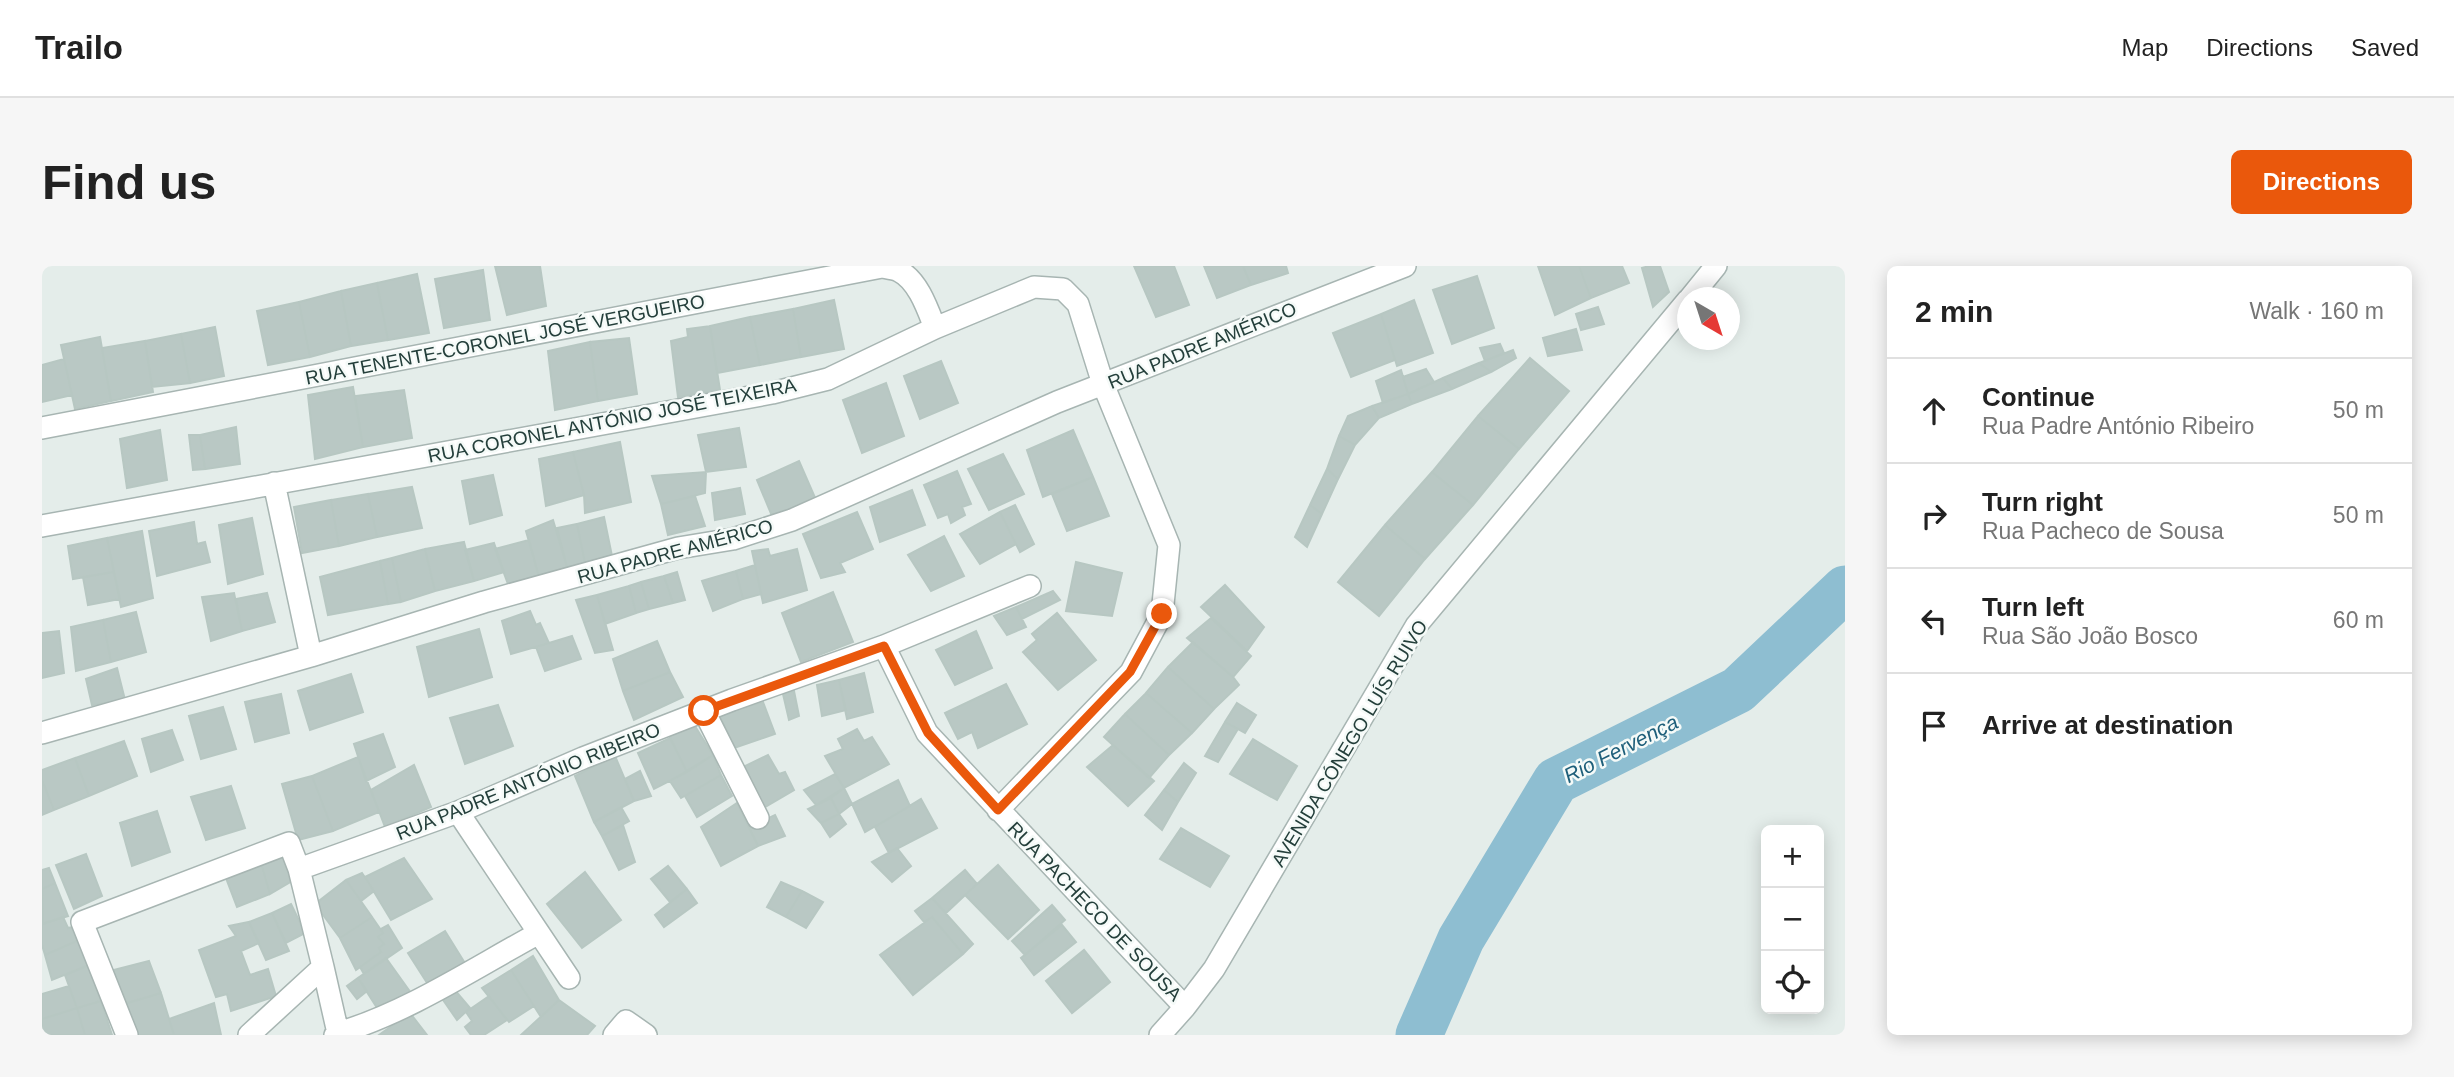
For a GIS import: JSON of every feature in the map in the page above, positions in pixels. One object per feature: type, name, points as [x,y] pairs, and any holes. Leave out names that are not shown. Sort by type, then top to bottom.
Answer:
[{"type":"street","name":"RUA PADRE AMÉRICO","points":[[42,733],[311,656],[497,598],[678,548],[733,539],[792,520],[1056,402],[1405,266]]},
{"type":"street","name":"AVENIDA CÓNEGO LUÍS RUIVO","points":[[1699,287],[1716,266]]},
{"type":"street","name":"RUA TENENTE-CORONEL JOSÉ VERGUEIRO","points":[[42,428],[882,267],[900,271],[914,285],[935,328]]},
{"type":"street","name":"RUA CORONEL ANTÓNIO JOSÉ TEIXEIRA","points":[[42,526],[772,393],[828,379],[935,328],[1034,287],[1063,289],[1078,304],[1103,384],[1169,545],[1162,614],[1130,672],[998,810]]},
{"type":"street","name":"AVENIDA CÓNEGO LUÍS RUIVO","points":[[1160,1035],[1185,1007],[1228,946],[1416,626],[1677,313]]},
{"type":"street","points":[[274,483],[311,656]]},
{"type":"street","name":"RUA PADRE ANTÓNIO RIBEIRO","points":[[299,869],[458,812],[583,758],[884,646],[1030,586]]},
{"type":"street","name":"RUA PACHECO DE SOUSA","points":[[884,646],[928,733],[1185,1007]]},
{"type":"street","points":[[704,711],[758,818]]},
{"type":"street","points":[[458,812],[569,978]]},
{"type":"street","points":[[127,1035],[82,922],[289,843],[299,869],[337,1034],[397,1010],[539,933]]},
{"type":"street","points":[[249,1035],[323,967]]},
{"type":"street","points":[[620,1028],[646,1035]]},
{"type":"building","points":[[495,266],[540,266],[546,306],[507,315]]},
{"type":"building","points":[[1134,266],[1174,266],[1189,305],[1156,317]]},
{"type":"building","points":[[1204,266],[1243,266],[1251,285],[1217,298]]},
{"type":"building","points":[[1243,266],[1286,266],[1288,273],[1251,285]]},
{"type":"building","points":[[1538,266],[1579,266],[1591,298],[1555,315]]},
{"type":"building","points":[[1579,266],[1622,266],[1629,283],[1591,298]]},
{"type":"building","points":[[1660,266],[1669,292],[1653,307],[1642,268]]},
{"type":"building","points":[[483,270],[490,320],[444,328],[435,279]]},
{"type":"building","points":[[417,274],[429,333],[388,340],[377,283]]},
{"type":"building","points":[[1477,276],[1494,328],[1452,344],[1433,290]]},
{"type":"building","points":[[377,283],[388,340],[351,346],[341,291]]},
{"type":"building","points":[[341,291],[351,346],[310,357],[299,302]]},
{"type":"building","points":[[834,300],[844,349],[801,357],[793,309]]},
{"type":"building","points":[[1414,300],[1433,353],[1397,366],[1381,314]]},
{"type":"building","points":[[299,302],[310,357],[268,365],[257,311]]},
{"type":"building","points":[[1598,307],[1604,324],[1581,330],[1576,314]]},
{"type":"building","points":[[793,309],[801,357],[760,365],[750,317]]},
{"type":"building","points":[[1381,314],[1395,360],[1351,377],[1333,333]]},
{"type":"building","points":[[750,317],[760,365],[717,373],[710,326]]},
{"type":"building","points":[[710,326],[720,390],[678,397],[671,341],[688,337],[687,329]]},
{"type":"building","points":[[215,327],[224,376],[190,383],[181,334]]},
{"type":"building","points":[[1576,329],[1582,350],[1548,356],[1543,338]]},
{"type":"building","points":[[181,334],[190,383],[152,387],[145,341]]},
{"type":"building","points":[[100,337],[111,401],[75,409],[61,345]]},
{"type":"building","points":[[629,338],[637,394],[598,401],[590,342]]},
{"type":"building","points":[[145,341],[153,392],[111,401],[102,348]]},
{"type":"building","points":[[590,342],[598,401],[555,410],[548,351]]},
{"type":"building","points":[[1500,344],[1504,353],[1485,361],[1480,348]]},
{"type":"building","points":[[1513,350],[1516,358],[1491,372],[1479,363]]},
{"type":"building","points":[[1530,358],[1569,391],[1519,449],[1478,416]]},
{"type":"building","points":[[64,359],[72,395],[42,402],[42,365]]},
{"type":"building","points":[[941,361],[958,403],[920,419],[904,376]]},
{"type":"building","points":[[1479,363],[1491,372],[1452,389],[1443,378]]},
{"type":"building","points":[[1426,369],[1434,382],[1408,394],[1403,377]]},
{"type":"building","points":[[1401,370],[1408,394],[1383,403],[1376,381]]},
{"type":"building","points":[[1443,378],[1452,389],[1412,404],[1408,394]]},
{"type":"building","points":[[886,383],[904,436],[862,453],[843,400]]},
{"type":"building","points":[[353,387],[363,447],[315,459],[308,395]]},
{"type":"building","points":[[404,390],[412,438],[363,447],[355,396]]},
{"type":"building","points":[[1408,394],[1412,404],[1379,418],[1372,406]]},
{"type":"building","points":[[1372,406],[1379,418],[1355,445],[1339,436],[1348,416]]},
{"type":"building","points":[[1478,416],[1519,449],[1473,505],[1432,472]]},
{"type":"building","points":[[236,427],[240,464],[205,469],[200,435]]},
{"type":"building","points":[[739,428],[746,467],[706,472],[698,435]]},
{"type":"building","points":[[160,430],[167,480],[127,488],[120,439]]},
{"type":"building","points":[[1073,430],[1093,477],[1043,497],[1027,450]]},
{"type":"building","points":[[189,435],[200,435],[205,469],[193,470]]},
{"type":"building","points":[[1339,436],[1355,445],[1338,479],[1327,469]]},
{"type":"building","points":[[620,442],[631,502],[585,513],[584,495],[573,452]]},
{"type":"building","points":[[573,452],[584,495],[546,506],[539,459]]},
{"type":"building","points":[[1003,454],[1024,494],[989,510],[968,469]]},
{"type":"building","points":[[799,461],[816,500],[772,516],[757,480]]},
{"type":"building","points":[[1327,469],[1338,479],[1322,514],[1310,505]]},
{"type":"building","points":[[957,471],[971,504],[962,507],[965,515],[951,523],[948,514],[938,518],[924,485]]},
{"type":"building","points":[[706,472],[705,493],[661,504],[652,476]]},
{"type":"building","points":[[1432,472],[1473,505],[1425,559],[1385,525]]},
{"type":"building","points":[[493,475],[502,515],[470,524],[462,481]]},
{"type":"building","points":[[1093,477],[1109,516],[1067,531],[1052,494]]},
{"type":"building","points":[[412,487],[422,528],[377,537],[368,494]]},
{"type":"building","points":[[740,488],[745,514],[715,520],[712,493]]},
{"type":"building","points":[[912,490],[925,525],[880,542],[870,507]]},
{"type":"building","points":[[368,494],[377,537],[339,546],[331,500]]},
{"type":"building","points":[[695,496],[705,526],[668,535],[661,504]]},
{"type":"building","points":[[331,500],[339,546],[302,553],[294,507]]},
{"type":"building","points":[[1015,505],[1034,544],[1020,552],[1000,512]]},
{"type":"building","points":[[1310,505],[1322,514],[1307,547],[1295,537]]},
{"type":"building","points":[[857,512],[873,549],[840,563],[845,572],[821,578],[803,534]]},
{"type":"building","points":[[1000,512],[1016,544],[980,564],[960,534]]},
{"type":"building","points":[[604,517],[612,556],[585,563],[577,524]]},
{"type":"building","points":[[252,518],[263,574],[228,584],[219,525]]},
{"type":"building","points":[[553,520],[567,567],[539,577],[526,531]]},
{"type":"building","points":[[194,522],[197,544],[205,542],[210,562],[157,576],[149,531]]},
{"type":"building","points":[[577,524],[585,563],[567,567],[557,528]]},
{"type":"building","points":[[1385,525],[1425,559],[1379,616],[1338,582]]},
{"type":"building","points":[[142,531],[153,598],[121,607],[107,538]]},
{"type":"building","points":[[944,536],[964,576],[931,591],[908,555]]},
{"type":"building","points":[[107,538],[114,572],[73,579],[68,546]]},
{"type":"building","points":[[529,540],[539,577],[508,584],[495,549]]},
{"type":"building","points":[[464,542],[474,581],[435,591],[425,549]]},
{"type":"building","points":[[494,543],[504,572],[474,581],[465,550]]},
{"type":"building","points":[[425,549],[435,591],[401,602],[392,558]]},
{"type":"building","points":[[768,549],[770,556],[797,549],[807,590],[763,603],[752,551]]},
{"type":"building","points":[[392,558],[401,602],[388,604],[380,561]]},
{"type":"building","points":[[380,561],[388,604],[328,615],[320,577]]},
{"type":"building","points":[[1076,562],[1122,573],[1112,616],[1066,611]]},
{"type":"building","points":[[755,565],[761,594],[743,599],[736,571]]},
{"type":"building","points":[[736,571],[743,599],[713,611],[702,581]]},
{"type":"building","points":[[114,572],[120,599],[88,605],[83,577]]},
{"type":"building","points":[[677,572],[685,600],[673,603],[664,576]]},
{"type":"building","points":[[664,576],[673,603],[649,609],[641,582]]},
{"type":"building","points":[[641,582],[649,609],[636,613],[629,586]]},
{"type":"building","points":[[1225,585],[1264,627],[1247,651],[1201,607]]},
{"type":"building","points":[[629,586],[636,613],[605,624],[597,595]]},
{"type":"building","points":[[1053,591],[1060,600],[1022,619],[1016,607]]},
{"type":"building","points":[[833,592],[853,642],[801,662],[782,613]]},
{"type":"building","points":[[234,593],[242,631],[211,641],[202,597]]},
{"type":"building","points":[[267,593],[275,622],[242,631],[236,599]]},
{"type":"building","points":[[597,595],[613,650],[595,653],[576,600]]},
{"type":"building","points":[[1016,607],[1026,627],[1007,635],[994,616]]},
{"type":"building","points":[[530,611],[536,625],[540,623],[549,643],[511,654],[502,621]]},
{"type":"building","points":[[136,612],[146,652],[111,662],[103,620]]},
{"type":"building","points":[[1057,613],[1096,660],[1058,690],[1023,652],[1037,640],[1032,634]]},
{"type":"building","points":[[1211,618],[1251,656],[1233,677],[1187,638]]},
{"type":"building","points":[[103,620],[111,662],[76,671],[71,627]]},
{"type":"building","points":[[479,629],[492,677],[429,697],[417,647]]},
{"type":"building","points":[[59,631],[64,673],[42,678],[42,633]]},
{"type":"building","points":[[976,631],[992,668],[955,685],[936,650]]},
{"type":"building","points":[[572,636],[581,659],[545,671],[536,647]]},
{"type":"building","points":[[657,641],[670,672],[623,691],[613,659]]},
{"type":"building","points":[[1193,642],[1239,685],[1214,709],[1168,667]]},
{"type":"building","points":[[1168,667],[1214,709],[1192,733],[1146,693]]},
{"type":"building","points":[[117,668],[125,700],[92,705],[86,679]]},
{"type":"building","points":[[670,672],[683,697],[634,720],[623,691]]},
{"type":"building","points":[[864,673],[873,712],[847,719],[839,680]]},
{"type":"building","points":[[351,674],[363,712],[310,730],[298,691]]},
{"type":"building","points":[[839,680],[846,710],[822,716],[817,685]]},
{"type":"building","points":[[1006,684],[1027,724],[978,748],[972,732],[958,739],[945,713]]},
{"type":"building","points":[[794,691],[799,716],[789,720],[783,694]]},
{"type":"building","points":[[1146,693],[1192,733],[1169,755],[1125,714]]},
{"type":"building","points":[[281,694],[289,733],[255,742],[245,702]]},
{"type":"building","points":[[763,702],[775,734],[734,748],[719,715]]},
{"type":"building","points":[[1237,703],[1256,715],[1245,733],[1225,722]]},
{"type":"building","points":[[498,705],[513,746],[465,764],[450,718]]},
{"type":"building","points":[[223,707],[236,749],[201,759],[189,716]]},
{"type":"building","points":[[1125,714],[1169,755],[1149,778],[1104,737]]},
{"type":"building","points":[[1225,722],[1238,729],[1218,762],[1205,756]]},
{"type":"building","points":[[693,723],[713,755],[687,772],[667,731]]},
{"type":"building","points":[[857,729],[864,741],[872,737],[889,764],[844,788],[825,756],[843,749],[838,739]]},
{"type":"building","points":[[172,730],[183,760],[151,772],[142,739]]},
{"type":"building","points":[[383,734],[395,767],[366,781],[354,744]]},
{"type":"building","points":[[670,738],[687,772],[654,789],[638,753]]},
{"type":"building","points":[[1253,739],[1297,766],[1277,800],[1230,774]]},
{"type":"building","points":[[124,741],[137,776],[89,796],[75,758]]},
{"type":"building","points":[[1113,745],[1154,781],[1128,806],[1087,767]]},
{"type":"building","points":[[713,755],[721,775],[681,798],[670,781]]},
{"type":"building","points":[[768,755],[779,774],[785,772],[794,790],[760,810],[739,769]]},
{"type":"building","points":[[615,756],[634,801],[594,822],[575,776]]},
{"type":"building","points":[[358,757],[379,812],[333,831],[312,776]]},
{"type":"building","points":[[75,758],[89,796],[54,810],[42,780],[42,770]]},
{"type":"building","points":[[1184,763],[1196,773],[1178,802],[1164,790]]},
{"type":"building","points":[[414,765],[431,807],[385,827],[371,790]]},
{"type":"building","points":[[640,771],[651,796],[634,801],[625,779]]},
{"type":"building","points":[[835,774],[844,788],[816,805],[804,790]]},
{"type":"building","points":[[721,775],[732,796],[697,817],[685,796]]},
{"type":"building","points":[[312,776],[333,831],[298,840],[282,784]]},
{"type":"building","points":[[42,780],[54,810],[42,815]]},
{"type":"building","points":[[898,780],[910,806],[865,832],[852,804]]},
{"type":"building","points":[[231,786],[245,828],[206,840],[191,797]]},
{"type":"building","points":[[844,788],[852,804],[839,814],[831,798]]},
{"type":"building","points":[[1164,790],[1178,802],[1162,830],[1145,815]]},
{"type":"building","points":[[831,798],[839,814],[821,823],[808,809]]},
{"type":"building","points":[[921,799],[937,828],[889,853],[875,827]]},
{"type":"building","points":[[737,803],[758,846],[721,866],[701,827]]},
{"type":"building","points":[[621,807],[629,821],[602,836],[594,822]]},
{"type":"building","points":[[157,811],[170,852],[132,866],[120,823]]},
{"type":"building","points":[[839,814],[846,824],[830,837],[821,823]]},
{"type":"building","points":[[775,815],[785,836],[758,846],[749,827]]},
{"type":"building","points":[[623,825],[635,862],[619,870],[602,836]]},
{"type":"building","points":[[1181,828],[1229,856],[1210,887],[1160,859]]},
{"type":"building","points":[[897,848],[911,866],[892,882],[872,862]]},
{"type":"building","points":[[86,854],[102,896],[74,909],[56,865]]},
{"type":"building","points":[[283,856],[292,881],[270,894],[261,863]]},
{"type":"building","points":[[404,858],[432,899],[391,920],[365,877]]},
{"type":"building","points":[[261,863],[270,894],[237,907],[226,878]]},
{"type":"building","points":[[998,865],[1039,910],[1008,939],[965,895]]},
{"type":"building","points":[[668,866],[687,889],[670,902],[651,879]]},
{"type":"building","points":[[49,868],[55,883],[42,889],[42,870]]},
{"type":"building","points":[[965,870],[977,884],[946,913],[932,898]]},
{"type":"building","points":[[585,872],[621,920],[582,948],[547,904]]},
{"type":"building","points":[[362,873],[374,891],[361,901],[346,880]]},
{"type":"building","points":[[346,880],[372,917],[340,938],[315,904]]},
{"type":"building","points":[[781,882],[802,891],[786,917],[767,907]]},
{"type":"building","points":[[55,883],[68,916],[43,924],[42,889]]},
{"type":"building","points":[[687,889],[697,903],[664,927],[655,915]]},
{"type":"building","points":[[802,891],[823,902],[806,928],[786,917]]},
{"type":"building","points":[[932,898],[973,944],[963,954],[932,917],[924,922],[915,911]]},
{"type":"building","points":[[291,904],[305,933],[286,943],[272,913]]},
{"type":"building","points":[[1052,905],[1065,920],[1025,955],[1012,941]]},
{"type":"building","points":[[272,913],[289,951],[266,960],[249,922]]},
{"type":"building","points":[[63,917],[68,928],[73,927],[79,940],[45,955],[42,924]]},
{"type":"building","points":[[372,917],[383,933],[378,937],[384,944],[379,948],[381,952],[356,970],[340,938]]},
{"type":"building","points":[[932,917],[963,954],[913,995],[880,955]]},
{"type":"building","points":[[249,922],[259,943],[241,951],[250,975],[268,969],[276,996],[231,1011],[227,994],[216,997],[199,950],[236,936],[229,926]]},
{"type":"building","points":[[388,925],[402,948],[364,974],[360,967],[381,952],[379,948],[384,944],[378,937],[383,933],[381,929]]},
{"type":"building","points":[[1062,925],[1076,942],[1034,975],[1021,958]]},
{"type":"building","points":[[445,931],[466,965],[429,986],[408,953]]},
{"type":"building","points":[[79,940],[89,965],[52,980],[45,955]]},
{"type":"building","points":[[1084,950],[1110,982],[1072,1013],[1046,981]]},
{"type":"building","points":[[533,956],[559,1000],[541,1017],[511,970]]},
{"type":"building","points":[[386,958],[411,993],[381,1014],[358,978]]},
{"type":"building","points":[[149,961],[161,993],[121,1005],[110,971]]},
{"type":"building","points":[[89,965],[101,1001],[77,1008],[65,975]]},
{"type":"building","points":[[511,970],[534,1006],[509,1022],[482,988]]},
{"type":"building","points":[[358,978],[367,991],[357,999],[347,986]]},
{"type":"building","points":[[69,986],[77,1008],[42,1019],[42,994]]},
{"type":"building","points":[[453,988],[470,1008],[457,1020],[441,997]]},
{"type":"building","points":[[161,993],[174,1035],[134,1035],[121,1005]]},
{"type":"building","points":[[489,996],[507,1020],[484,1035],[471,1035],[465,1027],[472,1021],[466,1012]]},
{"type":"building","points":[[559,1000],[595,1026],[587,1035],[521,1035]]},
{"type":"building","points":[[101,1001],[112,1035],[85,1035],[77,1008]]},
{"type":"building","points":[[214,1003],[221,1035],[174,1035],[169,1019]]},
{"type":"building","points":[[77,1008],[85,1035],[42,1035],[42,1019]]},
{"type":"building","points":[[410,1013],[427,1035],[379,1035]]},
{"type":"waterway","name":"Rio Fervença","points":[[1419,1035],[1461,939],[1556,781],[1738,690],[1845,589]]},
{"type":"route","points":[[704,711],[884,646],[928,733],[998,810],[1130,672],[1162,614]]}]
